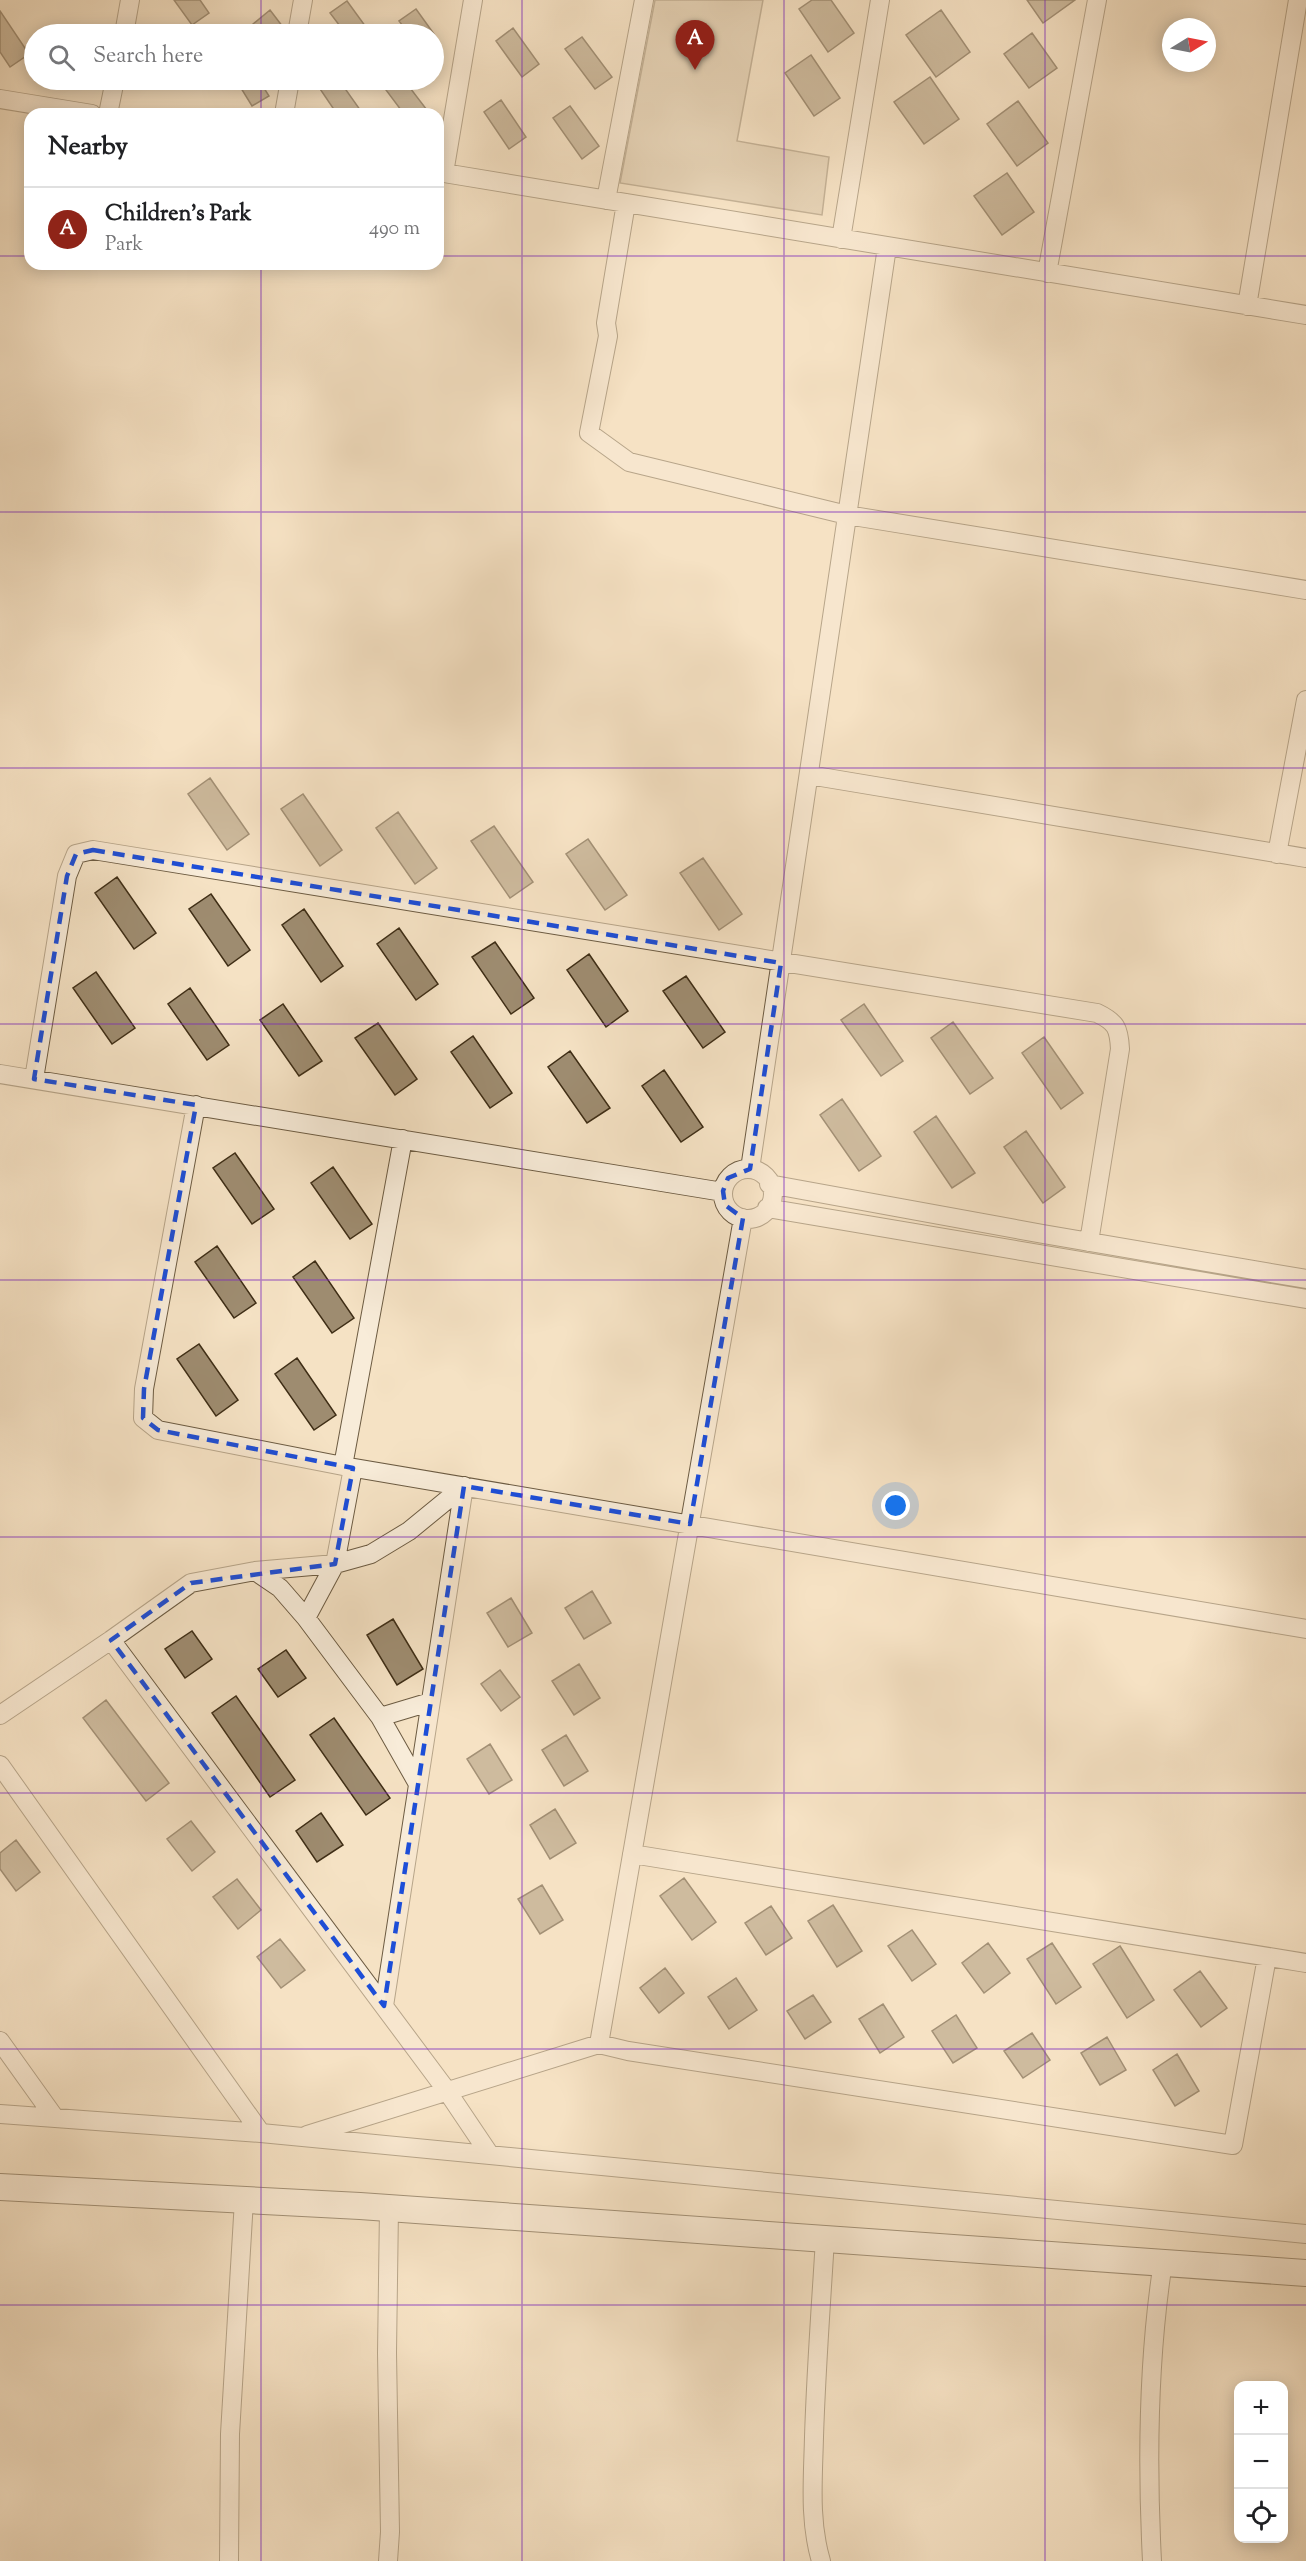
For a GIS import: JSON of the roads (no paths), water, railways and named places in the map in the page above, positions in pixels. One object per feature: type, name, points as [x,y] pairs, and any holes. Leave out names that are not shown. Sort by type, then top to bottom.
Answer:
[{"type":"street","points":[[126,24],[130,0]]},
{"type":"street","points":[[299,24],[303,0]]},
{"type":"street","points":[[444,156],[473,0]]},
{"type":"street","points":[[606,200],[644,0]]},
{"type":"street","points":[[841,239],[880,0]]},
{"type":"street","points":[[1047,273],[1097,0]]},
{"type":"street","points":[[1247,306],[1298,0]]},
{"type":"street","points":[[109,108],[113,90]]},
{"type":"street","points":[[285,108],[288,90]]},
{"type":"street","points":[[0,99],[55,108]]},
{"type":"street","points":[[444,173],[1306,315]]},
{"type":"street","points":[[626,203],[606,323],[608,336],[589,433],[629,462],[847,515],[1306,590]]},
{"type":"street","points":[[750,1170],[887,247]]},
{"type":"street","points":[[1277,854],[1306,700]]},
{"type":"street","points":[[809,776],[1306,858]]},
{"type":"street","points":[[34,1079],[68,876],[76,854],[93,850],[1097,1013],[1110,1019],[1119,1033],[1120,1049],[1089,1242]]},
{"type":"street","points":[[0,1074],[723,1192]]},
{"type":"street","points":[[196,1105],[144,1389],[143,1418],[158,1430],[348,1467],[1306,1629]]},
{"type":"street","points":[[306,1618],[335,1564],[348,1467],[403,1139]]},
{"type":"street","points":[[740,1170],[750,1170],[766,1177],[769,1184],[772,1190],[771,1204],[761,1215],[748,1219],[734,1216],[725,1205],[723,1192],[728,1178],[740,1170]]},
{"type":"street","points":[[769,1184],[1306,1279]]},
{"type":"street","points":[[767,1208],[1306,1299]]},
{"type":"street","points":[[599,2044],[743,1218]]},
{"type":"street","points":[[0,1715],[191,1583],[255,1571],[335,1564],[371,1554],[409,1531],[464,1486]]},
{"type":"street","points":[[384,2006],[464,1486]]},
{"type":"street","points":[[255,1571],[280,1588],[306,1618],[380,1717],[418,1784]]},
{"type":"street","points":[[111,1640],[447,2091],[490,2155]]},
{"type":"street","points":[[380,1717],[430,1702]]},
{"type":"street","points":[[0,1765],[7,1791],[261,2133]]},
{"type":"street","points":[[632,1854],[1306,1964]]},
{"type":"street","points":[[300,2137],[599,2044],[628,2051],[1233,2145],[1267,1957]]},
{"type":"street","points":[[0,2042],[55,2118]]},
{"type":"street","points":[[0,2114],[261,2133],[1306,2234]]},
{"type":"street","points":[[0,2187],[389,2208],[1306,2273]]},
{"type":"street","points":[[229,2561],[230,2434],[244,2200]]},
{"type":"street","points":[[388,2561],[390,2532],[387,2353],[389,2208]]},
{"type":"street","points":[[821,2561],[814,2538],[812,2482],[825,2239]]},
{"type":"street","points":[[1152,2561],[1151,2382],[1155,2315],[1163,2262]]},
{"type":"place","name":"Children's Park","points":[[695,70]]}]
